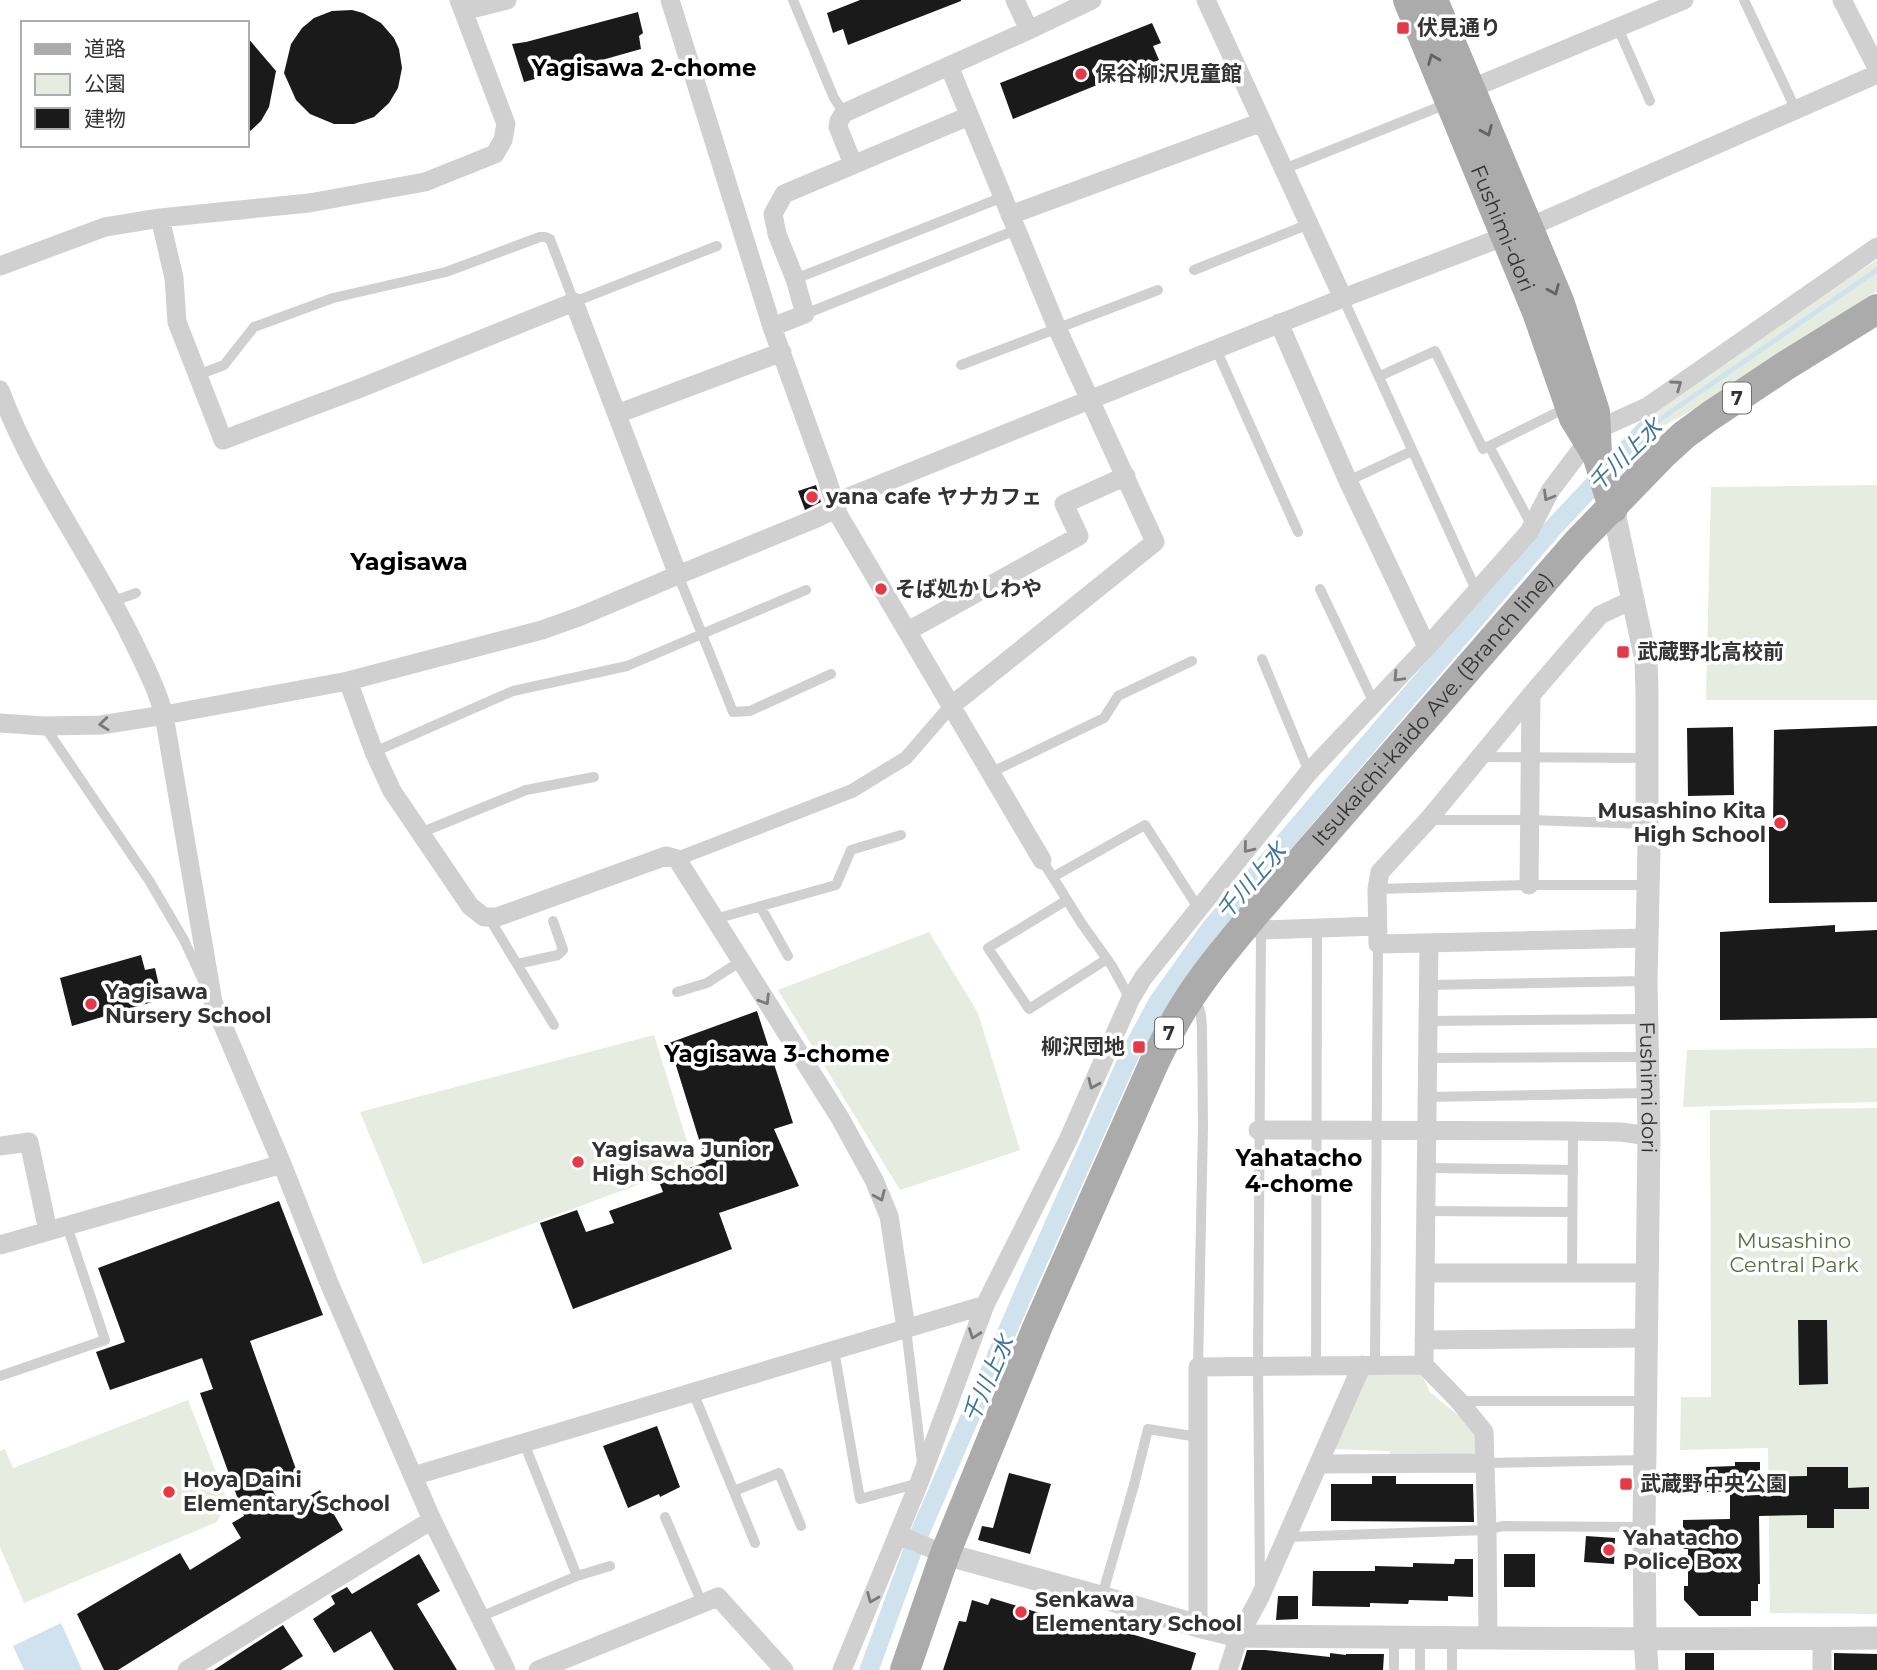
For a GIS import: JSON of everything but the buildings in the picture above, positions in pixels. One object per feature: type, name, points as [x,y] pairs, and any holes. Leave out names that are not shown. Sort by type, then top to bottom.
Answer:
[{"type":"main road","name":"Fushimi-dori","points":[[1408,0],[1460,95]]},
{"type":"main road","name":"Fushimi-dori","points":[[1433,0],[1460,95],[1516,232],[1537,312],[1574,418],[1593,441]]},
{"type":"main road","name":"Fushimi-dori","points":[[1516,232],[1559,301],[1595,412],[1593,441],[1610,497]]},
{"type":"main road","name":"Itsukaichi-kaido Ave. (Branch line)","points":[[905,1670],[945,1554],[1037,1328],[1133,1108],[1172,1026],[1194,992],[1220,956],[1256,923],[1576,544],[1610,497],[1693,429],[1785,366],[1877,309]]},
{"type":"street","points":[[0,266],[105,227],[160,218],[309,203],[425,182],[495,154],[503,140],[506,124],[461,5],[507,0]]},
{"type":"street","points":[[670,0],[772,327],[835,509],[1042,860]]},
{"type":"street","points":[[1015,0],[1029,30]]},
{"type":"street","points":[[853,164],[838,127],[844,113],[1092,0]]},
{"type":"street","points":[[1206,0],[1343,298]]},
{"type":"street","points":[[1460,95],[1684,0]]},
{"type":"street","points":[[1842,0],[1875,58]]},
{"type":"street","points":[[348,681],[374,752],[392,791],[470,906],[484,917],[497,917],[666,856],[677,859],[852,791],[906,758],[951,706],[1155,542],[1057,328],[948,66]]},
{"type":"street","points":[[0,722],[44,726],[101,724],[164,715],[348,681],[542,630],[581,617],[817,518],[835,509],[841,500],[1279,323],[1516,232],[1877,74]]},
{"type":"street","points":[[772,327],[805,314],[777,234],[773,214],[784,194],[969,116]]},
{"type":"street","points":[[1010,214],[1262,122]]},
{"type":"street","points":[[160,218],[174,278],[177,322],[223,440],[574,302],[678,575]]},
{"type":"street","points":[[842,1670],[921,1478],[985,1305],[1068,1140],[1130,1000],[1143,978],[1309,772],[1427,647],[1529,532],[1550,491],[1593,441],[1647,407],[1877,247]]},
{"type":"street","points":[[1279,323],[1348,481],[1427,647]]},
{"type":"street","points":[[617,414],[782,352]]},
{"type":"street","points":[[1,398],[29,457],[114,601],[159,696],[212,1002],[282,1164],[329,1283],[432,1520],[506,1670]]},
{"type":"street","points":[[908,631],[1079,536],[1064,504],[1126,476]]},
{"type":"street","name":"Fushimi dori","points":[[1610,497],[1646,660],[1649,1136],[1644,1527],[1647,1670]]},
{"type":"street","points":[[1378,935],[1377,889],[1380,872],[1600,615],[1634,599]]},
{"type":"street","points":[[1529,885],[1531,695]]},
{"type":"street","points":[[677,859],[839,1118],[874,1180],[889,1216],[906,1328]]},
{"type":"street","points":[[1256,923],[1429,943],[1647,939]]},
{"type":"street","points":[[1424,1366],[1429,943]]},
{"type":"street","points":[[1258,1130],[1573,1131],[1621,1132],[1649,1136]]},
{"type":"street","points":[[0,1146],[29,1142],[57,1228]]},
{"type":"street","points":[[0,1245],[282,1164]]},
{"type":"street","points":[[1425,1273],[1648,1273]]},
{"type":"street","points":[[413,1476],[985,1305]]},
{"type":"street","points":[[1424,1340],[1648,1338]]},
{"type":"street","points":[[1228,1670],[1239,1636],[1260,1597],[1368,1365]]},
{"type":"street","points":[[1198,1626],[1198,1367],[1424,1366],[1459,1401],[1484,1432],[1488,1638]]},
{"type":"street","points":[[1320,1464],[1485,1463]]},
{"type":"street","points":[[187,1670],[432,1520]]},
{"type":"street","points":[[898,1535],[945,1554],[1239,1636],[1877,1638]]},
{"type":"street","points":[[538,1670],[718,1597],[784,1670]]},
{"type":"street","points":[[1822,1639],[1822,1670]]},
{"type":"lane","points":[[793,0],[834,98],[844,113]]},
{"type":"lane","points":[[1744,0],[1796,110]]},
{"type":"lane","points":[[1618,28],[1650,101]]},
{"type":"lane","points":[[1284,169],[1460,95]]},
{"type":"lane","points":[[794,279],[1010,214]]},
{"type":"lane","points":[[805,314],[1010,214]]},
{"type":"lane","points":[[1194,270],[1309,224]]},
{"type":"lane","points":[[198,375],[224,365],[254,327],[333,298],[446,272],[540,237],[550,239],[574,302],[717,246]]},
{"type":"lane","points":[[961,365],[1158,290]]},
{"type":"lane","points":[[1343,298],[1476,590]]},
{"type":"lane","points":[[1216,349],[1298,532]]},
{"type":"lane","points":[[1380,376],[1435,351],[1483,449],[1570,406]]},
{"type":"lane","points":[[1489,446],[1532,526]]},
{"type":"lane","points":[[1348,481],[1412,451]]},
{"type":"lane","points":[[678,575],[733,712],[750,711],[831,674]]},
{"type":"lane","points":[[1320,589],[1374,702]]},
{"type":"lane","points":[[374,752],[513,691],[627,666],[806,590]]},
{"type":"lane","points":[[114,601],[136,593]]},
{"type":"lane","points":[[1262,659],[1309,772]]},
{"type":"lane","points":[[990,773],[1104,718],[1118,696],[1192,661]]},
{"type":"lane","points":[[44,726],[157,894],[184,940],[212,1002]]},
{"type":"lane","points":[[1480,757],[1648,758]]},
{"type":"lane","points":[[420,833],[526,790],[594,777]]},
{"type":"lane","points":[[1427,820],[1647,824]]},
{"type":"lane","points":[[1053,877],[1145,825],[1199,909]]},
{"type":"lane","points":[[715,919],[836,885],[851,850],[901,835]]},
{"type":"lane","points":[[1042,860],[1107,959],[1130,1000]]},
{"type":"lane","points":[[1377,889],[1648,885]]},
{"type":"lane","points":[[1067,900],[988,948],[1029,1009],[1107,959]]},
{"type":"lane","points":[[760,906],[788,956]]},
{"type":"lane","points":[[488,917],[554,1025]]},
{"type":"lane","points":[[517,964],[558,955],[563,950],[552,921]]},
{"type":"lane","points":[[1256,923],[1260,1597]]},
{"type":"lane","points":[[1316,1365],[1317,928]]},
{"type":"lane","points":[[1368,1365],[1377,1130],[1378,935]]},
{"type":"lane","points":[[677,992],[707,983],[741,961]]},
{"type":"lane","points":[[1429,985],[1646,981]]},
{"type":"lane","points":[[1194,992],[1201,1015],[1202,1041],[1198,1367]]},
{"type":"lane","points":[[1428,1021],[1647,1019]]},
{"type":"lane","points":[[1428,1058],[1648,1057]]},
{"type":"lane","points":[[1427,1097],[1649,1093]]},
{"type":"lane","points":[[1572,1272],[1573,1131]]},
{"type":"lane","points":[[1426,1168],[1573,1170]]},
{"type":"lane","points":[[1426,1211],[1573,1212]]},
{"type":"lane","points":[[0,1376],[105,1340],[57,1228]]},
{"type":"lane","points":[[834,1350],[860,1499],[921,1478],[906,1328]]},
{"type":"lane","points":[[694,1392],[755,1543]]},
{"type":"lane","points":[[1459,1401],[1647,1401]]},
{"type":"lane","points":[[1101,1597],[1148,1429],[1198,1437]]},
{"type":"lane","points":[[524,1443],[577,1576]]},
{"type":"lane","points":[[1485,1463],[1646,1460]]},
{"type":"lane","points":[[734,1491],[779,1473],[801,1526]]},
{"type":"lane","points":[[665,1517],[702,1603]]},
{"type":"lane","points":[[1287,1536],[1487,1530],[1503,1526],[1644,1527]]},
{"type":"lane","points":[[480,1617],[577,1576],[610,1566]]},
{"type":"lane","points":[[1394,1637],[1394,1670]]},
{"type":"lane","points":[[1420,1638],[1420,1670]]},
{"type":"lane","points":[[1452,1638],[1452,1670]]},
{"type":"green space","points":[[1877,260],[1877,291],[1711,400],[1656,430],[1643,426],[1638,417]]},
{"type":"green space","points":[[1877,485],[1877,700],[1706,700],[1711,487]]},
{"type":"green space","points":[[929,932],[978,1013],[1020,1150],[900,1190],[778,990]]},
{"type":"green space","points":[[654,1035],[694,1164],[423,1264],[360,1112]]},
{"type":"green space","points":[[1877,1048],[1877,1102],[1683,1107],[1687,1050]]},
{"type":"green space","name":"Musashino Central Park","points":[[1877,1108],[1877,1614],[1770,1613],[1768,1448],[1680,1450],[1681,1397],[1711,1397],[1710,1110]]},
{"type":"green space","points":[[1364,1370],[1420,1371],[1430,1392],[1480,1434],[1481,1459],[1390,1459],[1390,1451],[1331,1449]]},
{"type":"green space","points":[[188,1400],[227,1500],[217,1522],[24,1603],[0,1547],[0,1451],[5,1449],[13,1468]]},
{"type":"water","points":[[61,1623],[82,1670],[24,1670],[13,1646]]},
{"type":"waterway","name":"千川上水","points":[[1646,429],[1877,270]]},
{"type":"waterway","name":"千川上水","points":[[869,1670],[915,1544],[1129,1056],[1158,1002],[1210,929],[1553,528],[1646,429]]},
{"type":"place","name":"伏見通り","points":[[1403,28]]},
{"type":"place","name":"保谷柳沢児童館","points":[[1081,74]]},
{"type":"place","name":"yana cafe ヤナカフェ","points":[[812,497]]},
{"type":"place","name":"そば処かしわや","points":[[881,589]]},
{"type":"place","name":"武蔵野北高校前","points":[[1623,652]]},
{"type":"place","name":"Musashino Kita High School","points":[[1780,823]]},
{"type":"place","name":"Yagisawa Nursery School","points":[[91,1004]]},
{"type":"place","name":"柳沢団地","points":[[1139,1047]]},
{"type":"place","name":"Yagisawa Junior High School","points":[[578,1162]]},
{"type":"place","name":"武蔵野中央公園","points":[[1626,1484]]},
{"type":"place","name":"Hoya Daini Elementary School","points":[[169,1492]]},
{"type":"place","name":"Yahatacho Police Box","points":[[1609,1550]]},
{"type":"place","name":"Senkawa Elementary School","points":[[1021,1612]]},
{"type":"district","name":"Yagisawa 2-chome","points":[[644,68]]},
{"type":"district","name":"Yagisawa","points":[[409,562]]},
{"type":"district","name":"Yagisawa 3-chome","points":[[777,1054]]},
{"type":"district","name":"Yahatacho 4-chome","points":[[1299,1171]]}]
